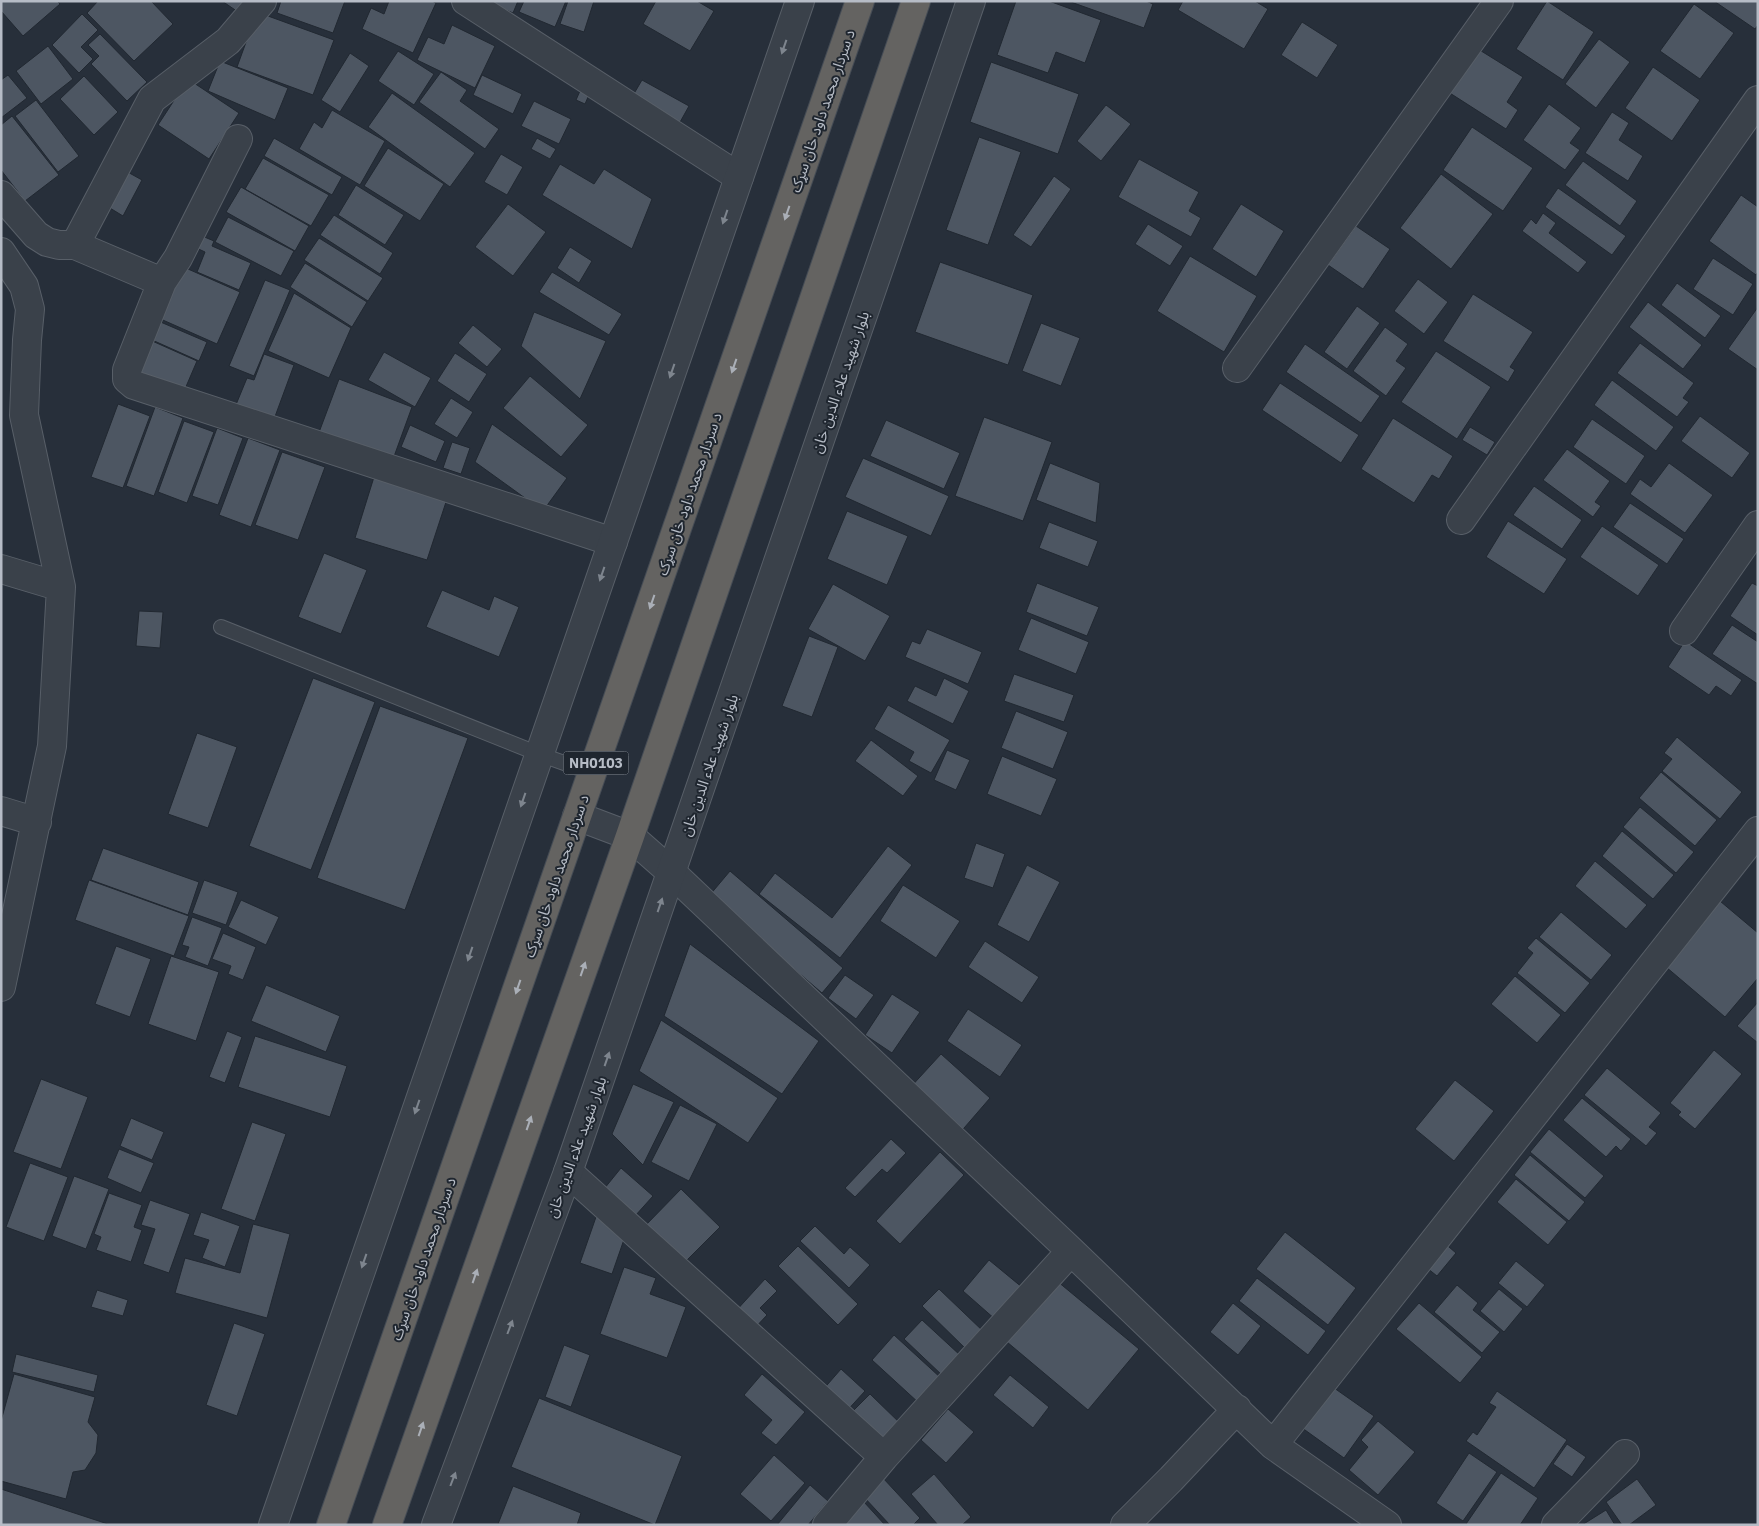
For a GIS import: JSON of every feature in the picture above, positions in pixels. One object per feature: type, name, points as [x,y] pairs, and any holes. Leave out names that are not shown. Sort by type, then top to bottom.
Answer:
[{"type":"highway","name":"د سردار محمد داود خان سړک","points":[[331,1525],[860,1]]},
{"type":"highway","name":"NH0103","points":[[387,1525],[630,836],[916,1]]},
{"type":"street","points":[[75,245],[152,98],[228,41],[262,1]]},
{"type":"street","points":[[466,1],[739,177]]},
{"type":"street","points":[[272,1525],[800,1]]},
{"type":"street","name":"بلوار شهید علاء الدین خان","points":[[436,1525],[568,1172],[971,1]]},
{"type":"street","points":[[1238,368],[1499,1]]},
{"type":"street","points":[[1462,520],[1758,100]]},
{"type":"street","points":[[238,139],[178,258],[162,282],[127,370],[127,379],[134,385],[613,542]]},
{"type":"street","points":[[1,195],[36,235],[47,242],[59,245],[75,245],[162,282]]},
{"type":"street","points":[[1,252],[24,286],[30,309],[24,415],[61,587],[52,746],[1,987]]},
{"type":"street","points":[[1684,632],[1758,525]]},
{"type":"street","points":[[1,569],[61,587]]},
{"type":"street","points":[[1,811],[37,822]]},
{"type":"street","points":[[577,816],[630,836],[672,873],[1071,1251],[1237,1409],[1272,1445],[1387,1525]]},
{"type":"street","points":[[1272,1445],[1758,831]]},
{"type":"street","points":[[568,1172],[884,1457]]},
{"type":"street","points":[[827,1525],[884,1457],[1071,1251]]},
{"type":"street","points":[[1125,1525],[1237,1409]]},
{"type":"street","points":[[1556,1525],[1625,1454]]},
{"type":"lane","points":[[221,627],[539,754],[592,773]]},
{"type":"building","points":[[1,1],[57,1],[60,4],[23,36],[1,11]]},
{"type":"building","points":[[98,1],[151,1],[173,24],[134,61],[87,13]]},
{"type":"building","points":[[222,1],[254,1],[244,16]]},
{"type":"building","points":[[281,1],[345,1],[333,33],[277,13]]},
{"type":"building","points":[[389,1],[432,1],[436,3],[413,53],[362,29],[371,8],[384,14]]},
{"type":"building","points":[[485,1],[518,1],[513,13]]},
{"type":"building","points":[[524,1],[566,1],[555,27],[519,12]]},
{"type":"building","points":[[568,1],[594,1],[584,32],[560,24]]},
{"type":"building","points":[[656,1],[697,1],[714,11],[690,51],[643,24]]},
{"type":"building","points":[[1016,1],[1049,1],[1101,20],[1085,63],[1056,52],[1048,73],[997,55]]},
{"type":"building","points":[[1068,1],[1146,1],[1153,4],[1144,28]]},
{"type":"building","points":[[1183,1],[1255,1],[1268,9],[1244,49],[1178,10]]},
{"type":"building","points":[[1547,1],[1594,32],[1563,80],[1516,49]]},
{"type":"building","points":[[1714,1],[1758,1],[1758,25],[1755,29]]},
{"type":"building","points":[[1694,4],[1734,33],[1700,79],[1660,51]]},
{"type":"building","points":[[257,12],[334,40],[313,95],[237,67]]},
{"type":"building","points":[[82,14],[98,30],[81,47],[93,59],[79,73],[52,45]]},
{"type":"building","points":[[1302,22],[1338,45],[1317,78],[1281,55]]},
{"type":"building","points":[[452,25],[495,46],[475,88],[417,60],[428,37],[444,44]]},
{"type":"building","points":[[100,34],[147,82],[127,101],[91,64],[99,56],[88,45]]},
{"type":"building","points":[[1599,39],[1630,62],[1596,108],[1565,84]]},
{"type":"building","points":[[1470,44],[1523,77],[1507,102],[1518,110],[1506,129],[1442,88]]},
{"type":"building","points":[[48,46],[73,79],[41,104],[16,71]]},
{"type":"building","points":[[398,51],[434,74],[414,105],[378,81]]},
{"type":"building","points":[[350,53],[369,66],[340,112],[321,100]]},
{"type":"building","points":[[220,61],[288,88],[275,120],[208,91]]},
{"type":"building","points":[[991,62],[1079,94],[1058,154],[970,122]]},
{"type":"building","points":[[1653,67],[1700,100],[1672,141],[1625,108]]},
{"type":"building","points":[[441,72],[467,90],[460,101],[499,129],[485,149],[419,102]]},
{"type":"building","points":[[8,75],[27,98],[1,118],[1,80]]},
{"type":"building","points":[[482,75],[522,94],[513,114],[473,95]]},
{"type":"building","points":[[84,76],[118,112],[94,135],[60,99]]},
{"type":"building","points":[[188,79],[239,113],[209,159],[158,125]]},
{"type":"building","points":[[642,80],[689,106],[679,124],[632,97]]},
{"type":"building","points":[[583,84],[592,88],[585,104],[576,100]]},
{"type":"building","points":[[392,93],[475,153],[450,187],[368,127]]},
{"type":"building","points":[[36,100],[79,156],[58,172],[15,116]]},
{"type":"building","points":[[534,101],[571,119],[559,144],[521,126]]},
{"type":"building","points":[[1549,104],[1581,128],[1570,143],[1580,150],[1565,170],[1523,140]]},
{"type":"building","points":[[1106,105],[1131,124],[1101,161],[1077,141]]},
{"type":"building","points":[[332,110],[385,141],[360,185],[299,149],[314,122],[322,128]]},
{"type":"building","points":[[1612,112],[1629,123],[1619,140],[1643,156],[1628,181],[1585,153]]},
{"type":"building","points":[[12,116],[59,175],[25,201],[1,170],[1,125]]},
{"type":"building","points":[[1472,127],[1533,168],[1503,211],[1443,170]]},
{"type":"building","points":[[979,137],[1021,152],[988,245],[946,230]]},
{"type":"building","points":[[274,138],[342,177],[332,195],[264,156]]},
{"type":"building","points":[[537,138],[556,149],[550,159],[531,149]]},
{"type":"building","points":[[388,148],[444,184],[420,221],[364,186]]},
{"type":"building","points":[[501,154],[523,167],[507,195],[484,182]]},
{"type":"building","points":[[263,158],[329,195],[311,226],[245,189]]},
{"type":"building","points":[[1139,159],[1199,192],[1189,211],[1201,218],[1191,237],[1118,197]]},
{"type":"building","points":[[1583,161],[1637,201],[1620,226],[1565,185]]},
{"type":"building","points":[[560,164],[594,184],[604,169],[652,199],[632,249],[542,195]]},
{"type":"building","points":[[124,170],[142,180],[123,216],[105,205]]},
{"type":"building","points":[[1441,174],[1493,214],[1451,269],[1400,228]]},
{"type":"building","points":[[1054,176],[1071,189],[1031,247],[1013,235]]},
{"type":"building","points":[[356,185],[404,215],[385,245],[338,215]]},
{"type":"building","points":[[241,187],[309,226],[295,251],[226,212]]},
{"type":"building","points":[[1558,188],[1626,236],[1612,255],[1545,207]]},
{"type":"building","points":[[1741,195],[1758,207],[1758,272],[1756,275],[1709,241]]},
{"type":"building","points":[[508,204],[546,232],[513,276],[475,247]]},
{"type":"building","points":[[1241,204],[1284,231],[1256,277],[1212,249]]},
{"type":"building","points":[[1543,213],[1556,223],[1549,233],[1587,262],[1578,273],[1522,231],[1531,219],[1536,224]]},
{"type":"building","points":[[334,215],[393,253],[380,274],[320,235]]},
{"type":"building","points":[[228,217],[294,251],[281,276],[215,242]]},
{"type":"building","points":[[1148,224],[1183,246],[1170,266],[1135,244]]},
{"type":"building","points":[[1356,226],[1390,249],[1363,289],[1328,265]]},
{"type":"building","points":[[195,233],[214,241],[212,246],[251,263],[239,290],[197,272],[205,252],[190,245]]},
{"type":"building","points":[[319,238],[383,278],[368,301],[304,260]]},
{"type":"building","points":[[570,247],[592,261],[579,283],[557,268]]},
{"type":"building","points":[[1190,256],[1257,296],[1224,352],[1157,311]]},
{"type":"building","points":[[1713,258],[1753,284],[1733,315],[1693,289]]},
{"type":"building","points":[[940,262],[1033,295],[1008,365],[915,332]]},
{"type":"building","points":[[305,263],[367,302],[352,327],[290,287]]},
{"type":"building","points":[[179,265],[240,292],[217,344],[156,317]]},
{"type":"building","points":[[552,272],[622,314],[609,335],[539,292]]},
{"type":"building","points":[[1418,279],[1448,302],[1424,334],[1394,311]]},
{"type":"building","points":[[265,280],[290,290],[254,376],[229,366]]},
{"type":"building","points":[[1677,283],[1721,316],[1705,338],[1661,305]]},
{"type":"building","points":[[294,293],[351,328],[329,378],[268,351]]},
{"type":"building","points":[[1473,294],[1533,332],[1510,367],[1515,370],[1508,382],[1443,341]]},
{"type":"building","points":[[1648,302],[1702,345],[1683,369],[1629,327]]},
{"type":"building","points":[[1357,306],[1380,323],[1347,369],[1324,352]]},
{"type":"building","points":[[1758,307],[1758,370],[1728,349]]},
{"type":"building","points":[[534,312],[606,341],[580,399],[521,346]]},
{"type":"building","points":[[149,317],[207,342],[199,361],[141,335]]},
{"type":"building","points":[[1041,323],[1080,338],[1061,386],[1022,371]]},
{"type":"building","points":[[473,325],[502,349],[487,367],[458,343]]},
{"type":"building","points":[[1385,327],[1408,344],[1396,361],[1406,368],[1386,396],[1353,371]]},
{"type":"building","points":[[141,336],[197,361],[182,396],[126,372]]},
{"type":"building","points":[[1640,343],[1694,383],[1683,398],[1689,402],[1677,417],[1617,373]]},
{"type":"building","points":[[1305,344],[1380,396],[1361,423],[1286,372]]},
{"type":"building","points":[[1436,351],[1491,387],[1457,439],[1401,402]]},
{"type":"building","points":[[384,352],[431,378],[415,407],[368,380]]},
{"type":"building","points":[[455,353],[487,374],[469,402],[437,381]]},
{"type":"building","points":[[264,354],[294,365],[273,422],[235,407],[247,378],[254,380]]},
{"type":"building","points":[[530,376],[588,425],[561,457],[503,408]]},
{"type":"building","points":[[339,379],[412,407],[392,462],[318,435]]},
{"type":"building","points":[[1612,380],[1674,427],[1656,451],[1594,405]]},
{"type":"building","points":[[1280,383],[1359,435],[1341,463],[1262,410]]},
{"type":"building","points":[[451,398],[473,412],[457,438],[434,424]]},
{"type":"building","points":[[118,404],[150,416],[123,488],[91,477]]},
{"type":"building","points":[[155,407],[183,418],[154,496],[126,486]]},
{"type":"building","points":[[1700,416],[1750,453],[1732,478],[1681,441]]},
{"type":"building","points":[[984,417],[1052,442],[1023,521],[955,496]]},
{"type":"building","points":[[1393,418],[1453,456],[1439,479],[1432,475],[1414,503],[1361,469]]},
{"type":"building","points":[[1592,419],[1645,456],[1626,484],[1573,447]]},
{"type":"building","points":[[886,420],[960,453],[944,489],[870,456]]},
{"type":"building","points":[[184,421],[214,432],[187,503],[158,492]]},
{"type":"building","points":[[492,424],[567,478],[543,511],[475,462]]},
{"type":"building","points":[[410,425],[445,441],[436,462],[401,447]]},
{"type":"building","points":[[1470,427],[1495,442],[1487,455],[1462,440]]},
{"type":"building","points":[[217,428],[243,438],[218,505],[192,496]]},
{"type":"building","points":[[248,438],[280,450],[251,527],[219,515]]},
{"type":"building","points":[[452,442],[470,448],[461,474],[443,468]]},
{"type":"building","points":[[1567,449],[1610,481],[1595,502],[1601,506],[1593,517],[1543,480]]},
{"type":"building","points":[[282,452],[325,467],[298,540],[255,525]]},
{"type":"building","points":[[863,458],[949,496],[931,536],[845,497]]},
{"type":"building","points":[[1050,463],[1100,483],[1096,523],[1036,500]]},
{"type":"building","points":[[1669,463],[1713,495],[1685,533],[1630,494],[1640,479],[1651,487]]},
{"type":"building","points":[[374,477],[447,499],[427,560],[355,538]]},
{"type":"building","points":[[1534,486],[1582,520],[1562,549],[1513,515]]},
{"type":"building","points":[[1630,503],[1684,539],[1667,564],[1613,527]]},
{"type":"building","points":[[847,511],[908,536],[887,585],[827,559]]},
{"type":"building","points":[[1508,521],[1567,559],[1544,594],[1486,557]]},
{"type":"building","points":[[1049,522],[1098,541],[1088,567],[1039,548]]},
{"type":"building","points":[[1602,526],[1659,565],[1638,596],[1580,557]]},
{"type":"building","points":[[324,553],[367,570],[341,634],[298,617]]},
{"type":"building","points":[[1037,583],[1099,607],[1087,636],[1026,612]]},
{"type":"building","points":[[1752,583],[1758,586],[1758,635],[1730,616]]},
{"type":"building","points":[[833,584],[890,616],[865,661],[808,629]]},
{"type":"building","points":[[442,590],[489,610],[494,596],[519,607],[499,657],[426,627]]},
{"type":"building","points":[[139,611],[163,612],[160,648],[136,646]]},
{"type":"building","points":[[1031,618],[1089,642],[1076,674],[1018,650]]},
{"type":"building","points":[[1732,625],[1758,642],[1758,684],[1712,654]]},
{"type":"building","points":[[927,629],[982,652],[968,684],[905,657],[912,641],[920,644]]},
{"type":"building","points":[[809,636],[838,647],[812,717],[782,706]]},
{"type":"building","points":[[1685,641],[1742,680],[1731,696],[1716,686],[1709,695],[1668,667]]},
{"type":"building","points":[[1014,674],[1074,695],[1064,722],[1004,701]]},
{"type":"building","points":[[313,678],[375,702],[311,870],[249,846]]},
{"type":"building","points":[[944,678],[969,691],[953,724],[907,701],[915,686],[936,696]]},
{"type":"building","points":[[888,705],[950,740],[931,773],[909,761],[914,752],[874,729]]},
{"type":"building","points":[[380,706],[468,738],[405,910],[317,878]]},
{"type":"building","points":[[1016,711],[1068,732],[1053,769],[1001,748]]},
{"type":"building","points":[[197,733],[237,747],[208,828],[168,814]]},
{"type":"building","points":[[1677,737],[1742,792],[1720,819],[1662,771],[1672,759],[1664,753]]},
{"type":"building","points":[[871,740],[918,776],[903,796],[855,761]]},
{"type":"building","points":[[947,750],[970,760],[956,790],[934,780]]},
{"type":"building","points":[[1002,756],[1057,779],[1041,816],[987,794]]},
{"type":"building","points":[[1661,772],[1717,820],[1695,846],[1639,798]]},
{"type":"building","points":[[1640,807],[1694,852],[1676,873],[1623,827]]},
{"type":"building","points":[[1622,831],[1674,875],[1653,899],[1602,856]]},
{"type":"building","points":[[976,843],[1005,854],[993,888],[964,878]]},
{"type":"building","points":[[888,846],[912,865],[840,958],[759,894],[775,873],[832,918]]},
{"type":"building","points":[[103,848],[199,882],[188,915],[91,880]]},
{"type":"building","points":[[1595,861],[1647,905],[1626,929],[1575,886]]},
{"type":"building","points":[[1027,865],[1060,882],[1029,942],[997,925]]},
{"type":"building","points":[[730,871],[843,968],[822,993],[709,896]]},
{"type":"building","points":[[89,880],[189,916],[174,956],[75,920]]},
{"type":"building","points":[[204,880],[238,892],[226,925],[192,913]]},
{"type":"building","points":[[903,885],[960,921],[936,958],[880,921]]},
{"type":"building","points":[[1714,896],[1758,933],[1758,978],[1725,1017],[1659,961]]},
{"type":"building","points":[[241,900],[279,917],[266,945],[228,927]]},
{"type":"building","points":[[1561,912],[1612,955],[1591,980],[1539,937]]},
{"type":"building","points":[[192,917],[222,928],[208,966],[185,957],[189,947],[182,945]]},
{"type":"building","points":[[223,933],[256,947],[243,980],[228,974],[231,966],[212,959]]},
{"type":"building","points":[[1536,938],[1590,983],[1565,1013],[1517,973],[1533,953],[1527,948]]},
{"type":"building","points":[[985,941],[1039,977],[1022,1003],[968,967]]},
{"type":"building","points":[[690,944],[819,1041],[782,1094],[664,1016]]},
{"type":"building","points":[[116,946],[151,959],[130,1017],[95,1004]]},
{"type":"building","points":[[171,956],[219,972],[196,1041],[148,1024]]},
{"type":"building","points":[[845,975],[874,995],[856,1019],[828,998]]},
{"type":"building","points":[[1515,976],[1561,1015],[1537,1043],[1491,1004]]},
{"type":"building","points":[[266,985],[340,1016],[326,1052],[251,1021]]},
{"type":"building","points":[[892,994],[920,1012],[892,1053],[865,1035]]},
{"type":"building","points":[[1758,1002],[1758,1043],[1737,1026]]},
{"type":"building","points":[[968,1009],[1022,1045],[1000,1077],[947,1041]]},
{"type":"building","points":[[661,1020],[778,1098],[748,1143],[639,1071]]},
{"type":"building","points":[[227,1031],[242,1037],[225,1083],[209,1077]]},
{"type":"building","points":[[255,1036],[347,1066],[330,1117],[238,1087]]},
{"type":"building","points":[[1714,1050],[1742,1074],[1695,1129],[1678,1115],[1681,1112],[1670,1103]]},
{"type":"building","points":[[941,1054],[990,1098],[958,1135],[908,1090]]},
{"type":"building","points":[[1607,1068],[1661,1113],[1649,1127],[1657,1133],[1646,1146],[1584,1095]]},
{"type":"building","points":[[41,1079],[88,1097],[61,1169],[13,1152]]},
{"type":"building","points":[[1455,1080],[1494,1111],[1454,1161],[1415,1129]]},
{"type":"building","points":[[633,1084],[674,1102],[643,1165],[612,1134]]},
{"type":"building","points":[[1582,1098],[1631,1139],[1621,1151],[1616,1146],[1606,1157],[1563,1120]]},
{"type":"building","points":[[680,1105],[717,1124],[689,1181],[651,1162]]},
{"type":"building","points":[[131,1118],[164,1132],[152,1160],[120,1146]]},
{"type":"building","points":[[252,1122],[286,1134],[255,1221],[221,1209]]},
{"type":"building","points":[[1549,1129],[1604,1176],[1585,1198],[1530,1152]]},
{"type":"building","points":[[891,1139],[906,1153],[887,1173],[882,1169],[855,1197],[845,1188]]},
{"type":"building","points":[[119,1149],[154,1163],[141,1193],[107,1178]]},
{"type":"building","points":[[940,1152],[964,1175],[900,1244],[876,1221]]},
{"type":"building","points":[[1530,1155],[1585,1202],[1569,1221],[1514,1175]]},
{"type":"building","points":[[30,1163],[68,1177],[44,1241],[6,1227]]},
{"type":"building","points":[[621,1168],[653,1196],[635,1216],[604,1189]]},
{"type":"building","points":[[74,1176],[109,1189],[86,1249],[52,1236]]},
{"type":"building","points":[[1516,1179],[1567,1222],[1548,1245],[1497,1202]]},
{"type":"building","points":[[681,1189],[720,1227],[683,1264],[645,1226]]},
{"type":"building","points":[[109,1193],[142,1205],[134,1227],[142,1230],[131,1262],[96,1250],[101,1237],[94,1234]]},
{"type":"building","points":[[150,1200],[190,1214],[169,1273],[143,1264],[155,1229],[141,1225]]},
{"type":"building","points":[[201,1212],[240,1226],[225,1267],[202,1258],[209,1240],[193,1235]]},
{"type":"building","points":[[596,1217],[628,1228],[612,1274],[580,1263]]},
{"type":"building","points":[[253,1224],[290,1234],[267,1318],[175,1293],[185,1258],[240,1273]]},
{"type":"building","points":[[815,1226],[844,1254],[850,1247],[870,1265],[849,1288],[800,1241]]},
{"type":"building","points":[[1285,1232],[1356,1288],[1328,1325],[1256,1269]]},
{"type":"building","points":[[1442,1241],[1456,1253],[1437,1276],[1422,1264]]},
{"type":"building","points":[[798,1246],[858,1304],[838,1325],[778,1266]]},
{"type":"building","points":[[989,1260],[1023,1288],[996,1320],[963,1291]]},
{"type":"building","points":[[1516,1261],[1545,1285],[1527,1307],[1498,1283]]},
{"type":"building","points":[[624,1267],[656,1278],[650,1294],[686,1307],[667,1358],[600,1334]]},
{"type":"building","points":[[1257,1278],[1326,1331],[1308,1355],[1239,1301]]},
{"type":"building","points":[[765,1279],[777,1291],[760,1308],[767,1315],[753,1330],[734,1313]]},
{"type":"building","points":[[1057,1281],[1139,1349],[1088,1410],[1007,1342]]},
{"type":"building","points":[[1457,1285],[1478,1303],[1473,1310],[1500,1332],[1482,1353],[1434,1312]]},
{"type":"building","points":[[939,1289],[985,1333],[968,1351],[922,1306]]},
{"type":"building","points":[[1499,1289],[1523,1309],[1504,1332],[1480,1311]]},
{"type":"building","points":[[97,1290],[128,1300],[123,1316],[91,1307]]},
{"type":"building","points":[[1233,1303],[1261,1326],[1238,1355],[1210,1332]]},
{"type":"building","points":[[1419,1303],[1482,1357],[1460,1383],[1396,1329]]},
{"type":"building","points":[[922,1320],[961,1356],[943,1376],[904,1339]]},
{"type":"building","points":[[234,1323],[265,1334],[237,1416],[206,1405]]},
{"type":"building","points":[[894,1335],[942,1379],[920,1404],[872,1360]]},
{"type":"building","points":[[564,1345],[590,1355],[571,1407],[545,1397]]},
{"type":"building","points":[[16,1354],[98,1375],[94,1392],[12,1372]]},
{"type":"building","points":[[841,1369],[865,1391],[844,1414],[821,1392]]},
{"type":"building","points":[[14,1374],[95,1397],[88,1422],[98,1435],[96,1453],[85,1470],[73,1472],[66,1499],[1,1481],[1,1421]]},
{"type":"building","points":[[762,1374],[805,1412],[776,1445],[761,1433],[772,1420],[744,1395]]},
{"type":"building","points":[[1010,1375],[1049,1407],[1033,1428],[993,1395]]},
{"type":"building","points":[[1327,1383],[1374,1416],[1344,1458],[1298,1425]]},
{"type":"building","points":[[1497,1391],[1567,1440],[1534,1488],[1466,1441],[1473,1432],[1477,1435],[1496,1407],[1489,1403]]},
{"type":"building","points":[[870,1394],[903,1426],[882,1448],[848,1416]]},
{"type":"building","points":[[539,1398],[682,1456],[655,1525],[511,1467]]},
{"type":"building","points":[[948,1409],[974,1432],[946,1463],[921,1440]]},
{"type":"building","points":[[1378,1421],[1415,1452],[1378,1495],[1349,1470],[1368,1447],[1361,1440]]},
{"type":"building","points":[[1567,1444],[1586,1457],[1572,1477],[1553,1464]]},
{"type":"building","points":[[1469,1453],[1497,1472],[1463,1521],[1436,1503]]},
{"type":"building","points":[[774,1455],[805,1483],[771,1521],[740,1494]]},
{"type":"building","points":[[1501,1473],[1538,1498],[1520,1525],[1466,1524]]},
{"type":"building","points":[[934,1474],[971,1517],[962,1525],[938,1525],[911,1494]]},
{"type":"building","points":[[883,1478],[920,1518],[913,1525],[890,1525],[863,1496]]},
{"type":"building","points":[[1637,1479],[1656,1505],[1629,1525],[1622,1525],[1606,1502]]},
{"type":"building","points":[[810,1485],[828,1501],[808,1525],[777,1525]]},
{"type":"building","points":[[513,1486],[581,1513],[577,1525],[498,1524]]},
{"type":"building","points":[[1,1489],[111,1525],[1,1525]]},
{"type":"building","points":[[864,1502],[885,1525],[847,1525],[843,1521]]},
{"type":"building","points":[[1606,1510],[1615,1525],[1582,1525]]}]
